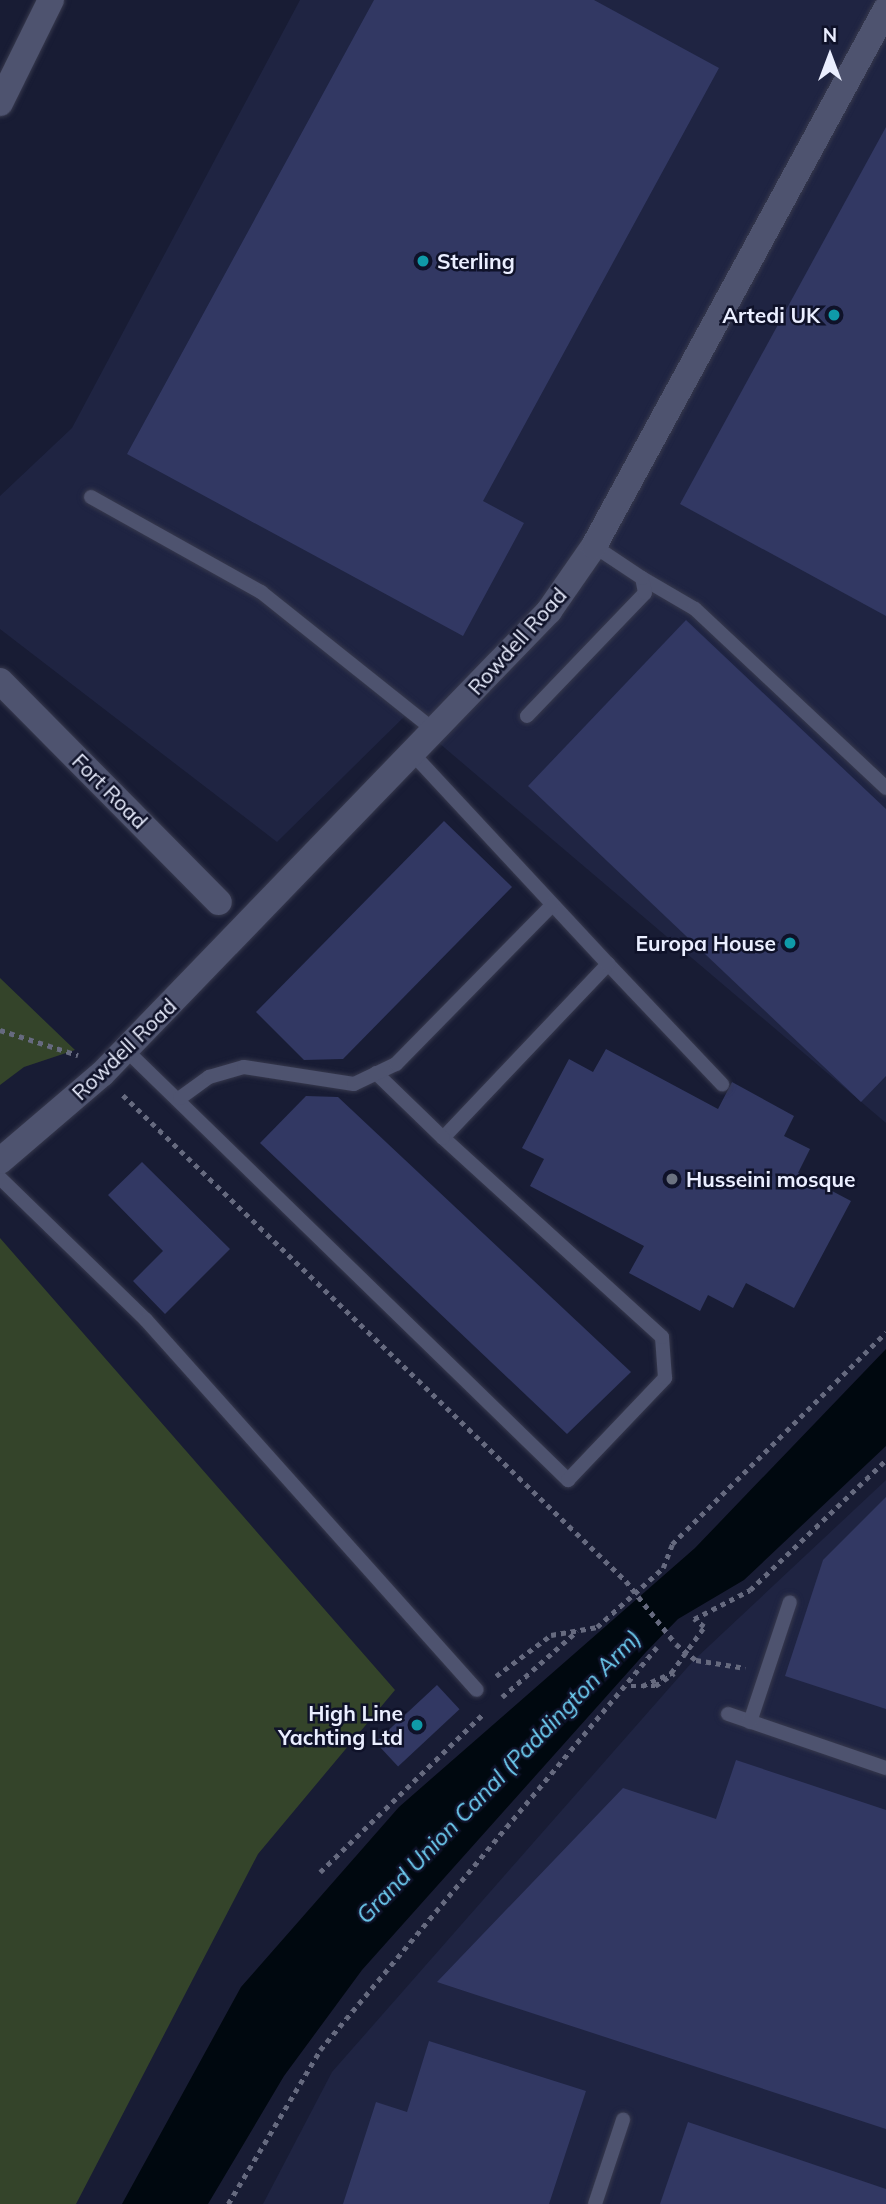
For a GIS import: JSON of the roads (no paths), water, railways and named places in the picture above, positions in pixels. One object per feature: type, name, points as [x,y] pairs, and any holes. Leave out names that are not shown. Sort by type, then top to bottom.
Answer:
[{"type":"street","points":[[1,99],[51,0]]},
{"type":"street","name":"Rowdell Road","points":[[0,1161],[126,1050],[549,611],[594,546],[886,9]]},
{"type":"street","name":"Fort Road","points":[[0,681],[219,902]]},
{"type":"lane","points":[[91,497],[261,592],[435,731]]},
{"type":"lane","points":[[594,546],[695,609],[886,788]]},
{"type":"lane","points":[[527,716],[645,593],[642,578]]},
{"type":"lane","points":[[413,754],[722,1084]]},
{"type":"lane","points":[[180,1098],[209,1077],[244,1067],[354,1084],[396,1064],[552,905]]},
{"type":"lane","points":[[443,1138],[608,964]]},
{"type":"lane","points":[[126,1050],[180,1098],[568,1480],[665,1378],[662,1337],[443,1138],[376,1073]]},
{"type":"lane","points":[[0,1178],[146,1320],[477,1690]]},
{"type":"lane","points":[[750,1722],[790,1602]]},
{"type":"lane","points":[[727,1714],[886,1768]]},
{"type":"lane","points":[[595,2204],[623,2120]]},
{"type":"water","name":"Grand Union Canal (Paddington Arm)","points":[[886,1349],[886,1446],[744,1580],[678,1619],[646,1652],[362,1970],[284,2076],[208,2204],[122,2204],[241,1987],[399,1807],[695,1548]]},
{"type":"place","name":"Sterling","points":[[423,261]]},
{"type":"place","name":"Artedi UK","points":[[834,315]]},
{"type":"place","name":"Europa House","points":[[790,943]]},
{"type":"place","name":"Husseini mosque","points":[[672,1179]]},
{"type":"place","name":"High Line Yachting Ltd","points":[[417,1725]]}]
